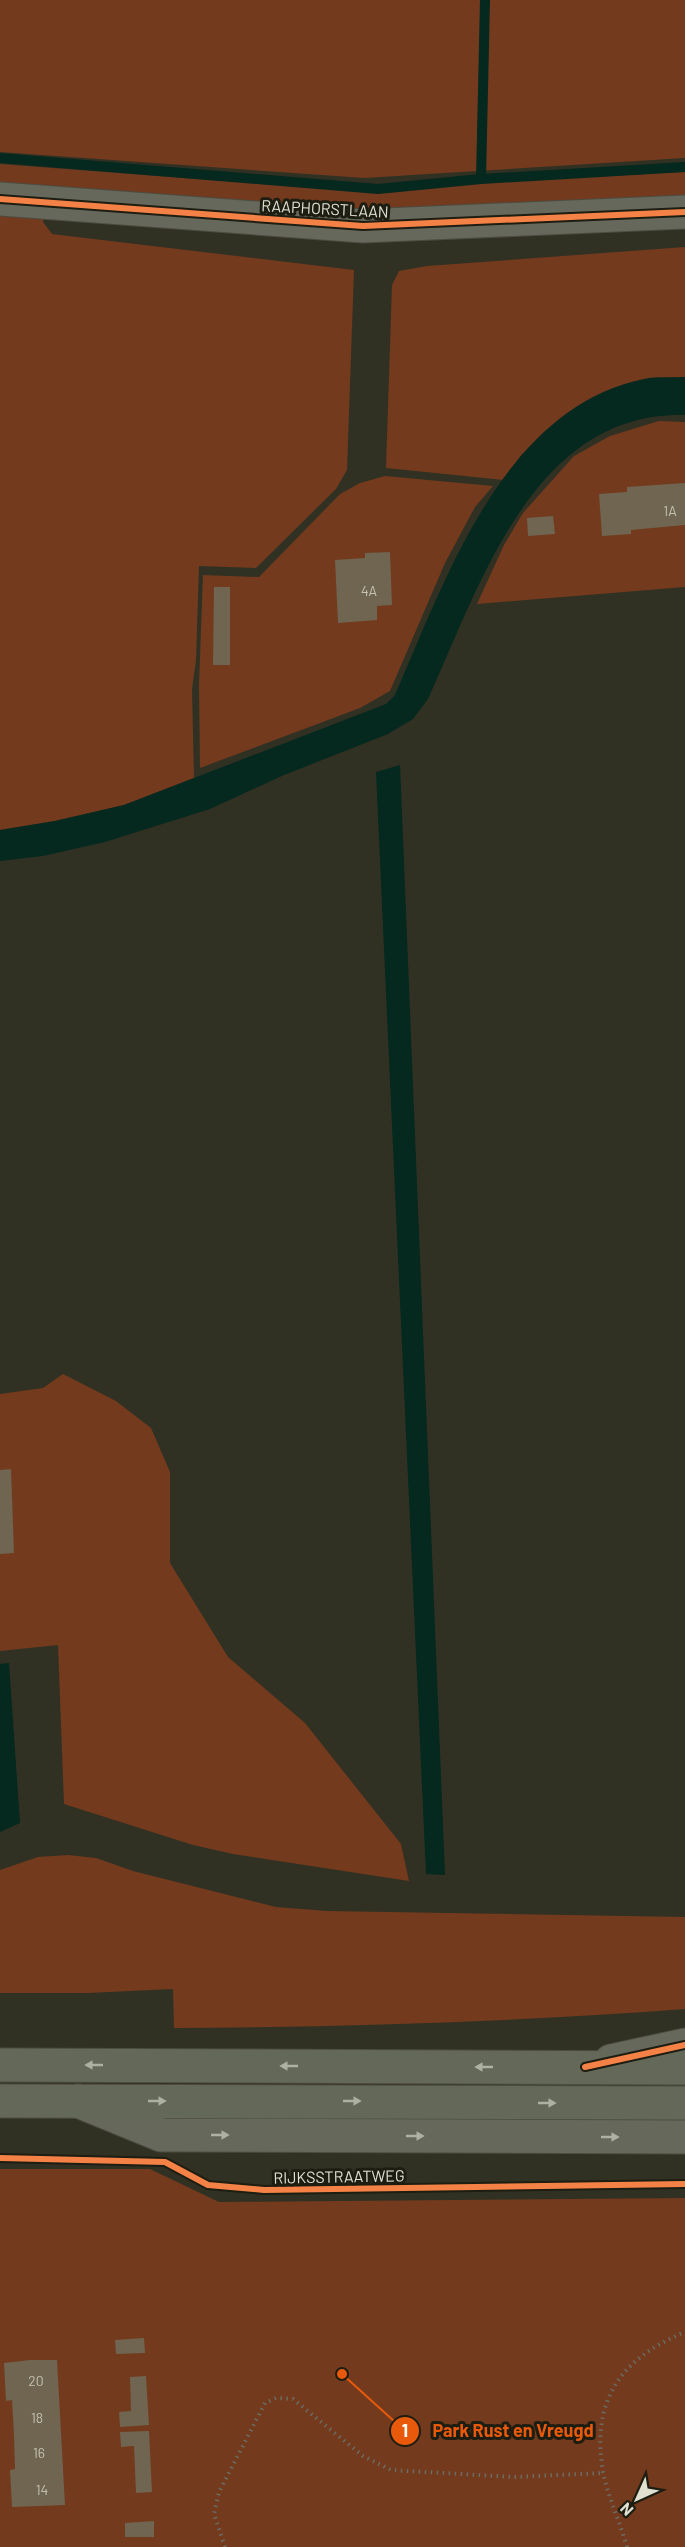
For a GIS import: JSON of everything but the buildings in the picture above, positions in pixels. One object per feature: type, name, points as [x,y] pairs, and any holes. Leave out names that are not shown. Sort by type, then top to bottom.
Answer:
[{"type":"main road","points":[[0,2065],[685,2068]]},
{"type":"main road","points":[[0,2102],[685,2103]]},
{"type":"street","name":"RAAPHORSTLAAN","points":[[0,199],[363,226],[685,212]]},
{"type":"street","points":[[585,2067],[685,2045]]},
{"type":"street","points":[[78,2101],[161,2135],[685,2137]]},
{"type":"path","points":[[627,2547],[603,2473],[600,2425],[612,2388],[637,2356],[685,2332]]},
{"type":"path","points":[[225,2547],[214,2514],[219,2492],[265,2403],[276,2398],[292,2399],[363,2456],[391,2470],[514,2477],[603,2473]]},
{"type":"shaded area","points":[[0,0],[685,0],[685,158],[364,178],[0,152]]},
{"type":"shaded area","points":[[0,164],[380,193],[481,182],[685,172],[685,196],[371,216],[0,187]]},
{"type":"shaded area","points":[[0,210],[45,213],[43,222],[52,234],[354,270],[347,470],[336,489],[256,568],[199,566],[196,660],[192,689],[194,778],[124,805],[55,821],[0,830]]},
{"type":"shaded area","points":[[685,247],[685,377],[645,379],[522,454],[504,480],[386,468],[392,285],[399,271],[427,266]]},
{"type":"shaded area","points":[[659,421],[685,422],[685,587],[477,604],[504,545],[523,513],[574,456],[610,436]]},
{"type":"shaded area","points":[[385,476],[493,486],[475,507],[445,563],[390,691],[360,708],[200,768],[199,684],[203,575],[259,577],[340,494],[360,483]]},
{"type":"shaded area","points":[[63,1374],[116,1401],[151,1428],[170,1472],[170,1563],[228,1657],[305,1723],[401,1844],[409,1881],[233,1854],[193,1845],[64,1804],[58,1645],[0,1651],[0,1394],[43,1388]]},
{"type":"shaded area","points":[[68,1855],[96,1858],[133,1871],[276,1907],[327,1911],[685,1917],[685,2009],[430,2023],[174,2028],[173,1989],[88,1993],[0,1993],[0,1870],[38,1857]]},
{"type":"shaded area","points":[[0,2169],[150,2169],[219,2202],[685,2198],[685,2547],[0,2547]]},
{"type":"water","points":[[685,377],[685,415],[632,421],[588,442],[551,473],[519,513],[492,558],[428,699],[413,719],[388,734],[284,775],[210,809],[105,842],[43,856],[0,861],[0,830],[55,821],[124,805],[386,704],[395,695],[459,552],[486,504],[517,461],[553,424],[595,396],[644,379]]},
{"type":"water","points":[[400,765],[445,1875],[426,1874],[376,772]]},
{"type":"water","points":[[9,1663],[20,1823],[0,1832],[0,1664]]},
{"type":"waterway","points":[[481,179],[485,0]]},
{"type":"waterway","points":[[0,158],[378,189],[481,179],[685,167]]},
{"type":"cycle path","points":[[0,199],[363,226],[685,212]]},
{"type":"cycle path","points":[[585,2067],[685,2045]]},
{"type":"cycle path","name":"RIJKSSTRAATWEG","points":[[0,2158],[165,2162],[208,2185],[264,2190],[685,2184]]},
{"type":"place","name":"Park Rust en Vreugd","points":[[342,2374]]}]
